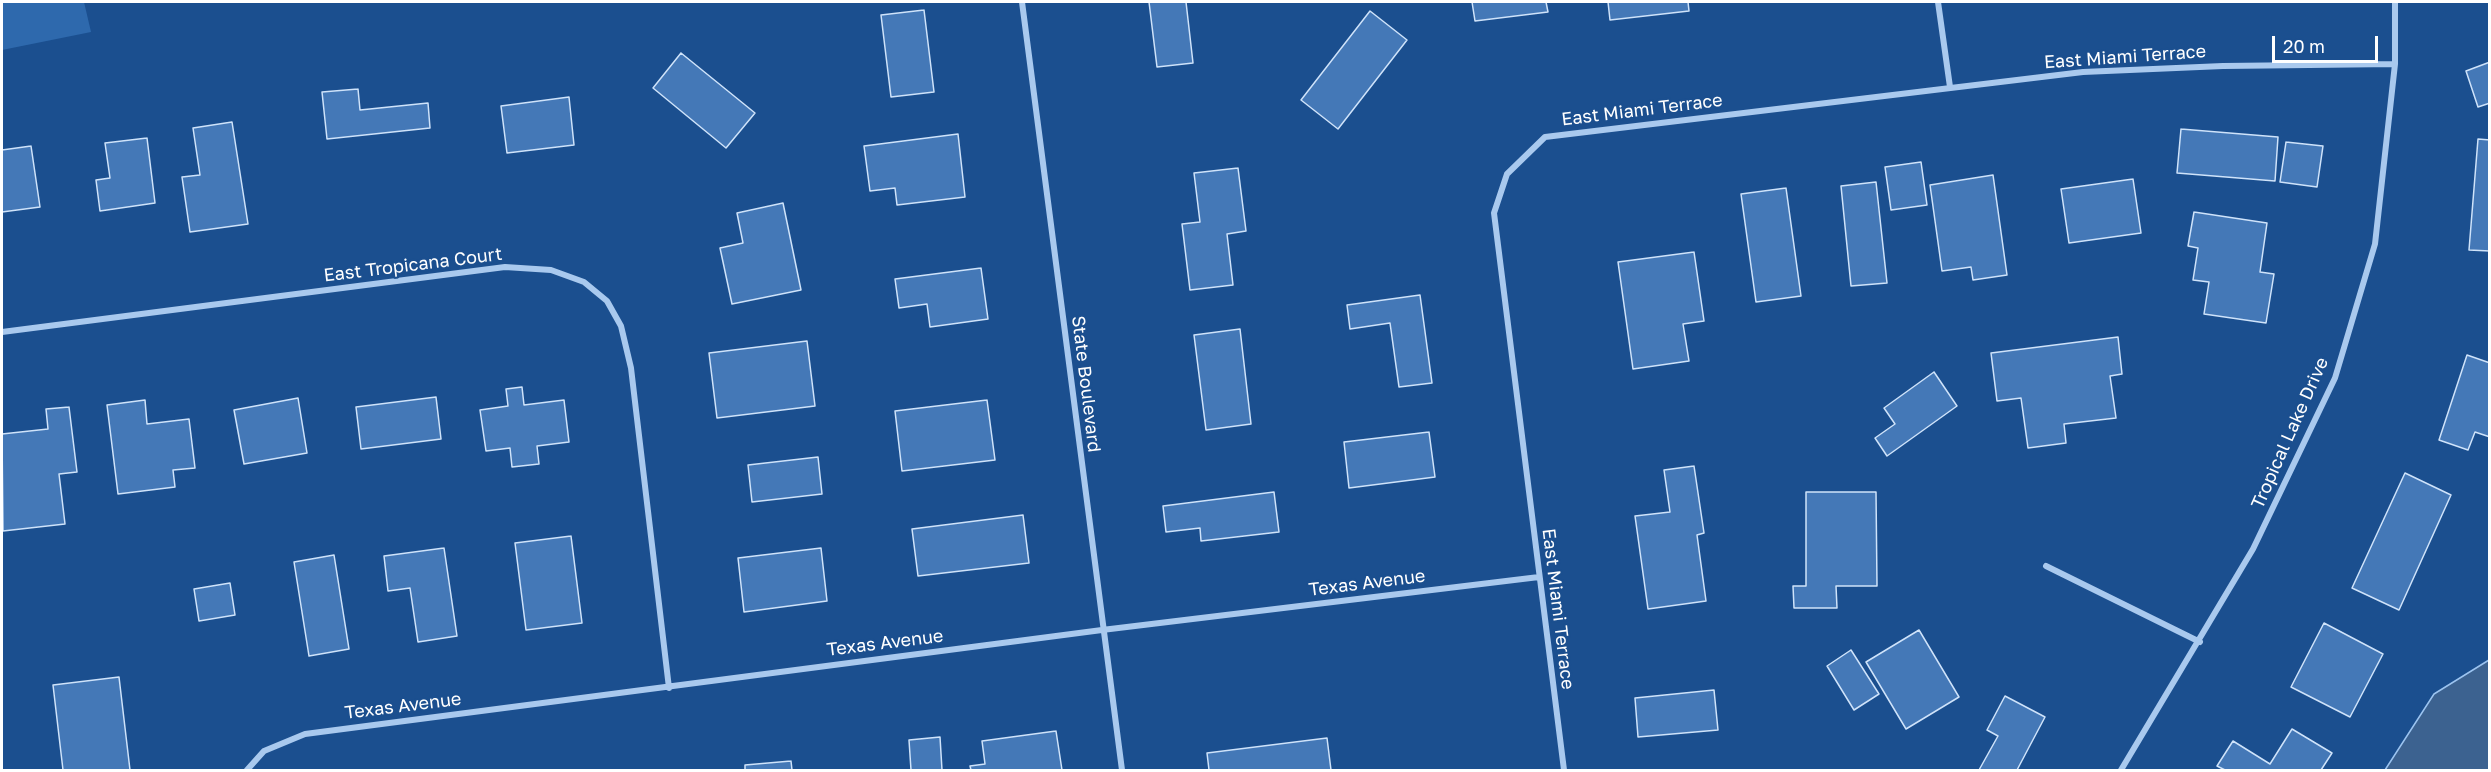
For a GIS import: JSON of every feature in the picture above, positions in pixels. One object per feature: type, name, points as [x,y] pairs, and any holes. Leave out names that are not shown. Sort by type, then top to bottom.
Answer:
[{"type":"street","name":"State Boulevard","points":[[1022,2],[1122,771]]},
{"type":"street","points":[[1938,2],[1950,87]]},
{"type":"street","name":"Tropical Lake Drive","points":[[2121,771],[2200,642],[2253,549],[2335,378],[2375,244],[2396,64],[2395,2]]},
{"type":"street","name":"East Miami Terrace","points":[[1564,771],[1494,213],[1507,174],[1545,137],[2083,72],[2223,66],[2396,64]]},
{"type":"street","name":"East Tropicana Court","points":[[2,332],[505,267],[551,270],[584,282],[607,301],[621,326],[631,368],[669,688]]},
{"type":"street","points":[[2046,566],[2200,642]]},
{"type":"street","name":"Texas Avenue","points":[[247,771],[264,750],[305,734],[1102,630],[1539,577]]},
{"type":"shaded area","points":[[2,2],[84,2],[91,32],[2,50]]},
{"type":"shaded area","points":[[2489,660],[2489,770],[2385,770],[2434,694]]},
{"type":"building","points":[[1149,2],[1186,2],[1193,63],[1157,67]]},
{"type":"building","points":[[1472,2],[1546,2],[1548,12],[1475,21]]},
{"type":"building","points":[[1608,2],[1688,2],[1689,11],[1610,20]]},
{"type":"building","points":[[924,10],[934,92],[891,97],[881,15]]},
{"type":"building","points":[[1370,11],[1407,40],[1338,129],[1301,100]]},
{"type":"building","points":[[681,53],[755,113],[726,148],[653,88]]},
{"type":"building","points":[[2490,62],[2490,103],[2478,107],[2466,71]]},
{"type":"building","points":[[358,89],[360,110],[428,103],[430,128],[327,139],[322,92]]},
{"type":"building","points":[[569,97],[574,145],[507,153],[501,106]]},
{"type":"building","points":[[232,122],[248,224],[190,232],[182,177],[200,175],[193,128]]},
{"type":"building","points":[[2181,129],[2278,137],[2275,181],[2177,173]]},
{"type":"building","points":[[958,134],[965,197],[897,205],[895,188],[870,191],[864,146]]},
{"type":"building","points":[[147,138],[155,203],[100,211],[96,180],[110,178],[105,143]]},
{"type":"building","points":[[2478,139],[2490,140],[2490,251],[2469,250]]},
{"type":"building","points":[[2286,142],[2323,146],[2317,187],[2280,182]]},
{"type":"building","points":[[31,146],[40,207],[2,212],[2,150]]},
{"type":"building","points":[[1921,162],[1927,205],[1891,210],[1885,167]]},
{"type":"building","points":[[1238,168],[1246,231],[1227,234],[1233,285],[1190,290],[1182,224],[1200,222],[1194,173]]},
{"type":"building","points":[[1993,175],[2007,275],[1973,280],[1971,267],[1942,271],[1930,185]]},
{"type":"building","points":[[2133,179],[2141,233],[2069,243],[2061,189]]},
{"type":"building","points":[[1876,182],[1887,283],[1851,286],[1841,186]]},
{"type":"building","points":[[1786,188],[1801,296],[1756,302],[1741,194]]},
{"type":"building","points":[[783,203],[801,290],[732,304],[720,248],[743,243],[737,213]]},
{"type":"building","points":[[2194,212],[2267,223],[2260,272],[2274,274],[2266,323],[2204,314],[2209,282],[2193,280],[2198,248],[2188,246]]},
{"type":"building","points":[[1694,252],[1704,321],[1683,324],[1689,361],[1633,369],[1618,262]]},
{"type":"building","points":[[981,268],[988,319],[930,327],[927,304],[899,308],[895,279]]},
{"type":"building","points":[[1420,295],[1432,383],[1399,387],[1390,323],[1350,329],[1347,305]]},
{"type":"building","points":[[1240,329],[1251,424],[1206,430],[1194,335]]},
{"type":"building","points":[[2118,337],[2122,374],[2110,376],[2116,418],[2064,424],[2066,443],[2028,448],[2021,398],[1997,401],[1991,353]]},
{"type":"building","points":[[807,341],[815,406],[717,418],[709,353]]},
{"type":"building","points":[[2467,355],[2490,363],[2490,437],[2475,432],[2468,450],[2439,440]]},
{"type":"building","points":[[1934,372],[1957,406],[1887,456],[1875,438],[1895,424],[1884,408]]},
{"type":"building","points":[[522,387],[524,405],[564,400],[569,442],[537,446],[539,464],[512,467],[510,448],[486,451],[480,410],[508,406],[506,389]]},
{"type":"building","points":[[436,397],[441,439],[361,449],[356,407]]},
{"type":"building","points":[[298,398],[307,453],[244,464],[234,410]]},
{"type":"building","points":[[145,400],[147,424],[189,419],[195,468],[173,470],[175,487],[118,494],[107,405]]},
{"type":"building","points":[[987,400],[995,460],[902,471],[895,411]]},
{"type":"building","points":[[69,407],[77,472],[59,474],[65,524],[3,531],[2,434],[48,429],[46,409]]},
{"type":"building","points":[[1429,432],[1435,477],[1349,488],[1344,442]]},
{"type":"building","points":[[818,457],[822,494],[752,502],[748,465]]},
{"type":"building","points":[[1694,466],[1704,533],[1697,535],[1706,601],[1648,609],[1635,516],[1670,512],[1664,470]]},
{"type":"building","points":[[2405,473],[2451,495],[2399,610],[2352,588]]},
{"type":"building","points":[[1274,492],[1279,532],[1201,541],[1200,528],[1166,532],[1163,506]]},
{"type":"building","points":[[1806,492],[1876,492],[1877,586],[1836,586],[1837,608],[1794,608],[1793,586],[1806,586]]},
{"type":"building","points":[[1023,515],[1029,563],[918,576],[912,529]]},
{"type":"building","points":[[571,536],[582,623],[526,630],[515,543]]},
{"type":"building","points":[[444,548],[457,636],[418,642],[410,588],[388,591],[384,556]]},
{"type":"building","points":[[821,548],[827,601],[744,612],[738,558]]},
{"type":"building","points":[[334,555],[349,649],[309,656],[294,562]]},
{"type":"building","points":[[230,583],[235,615],[199,621],[194,589]]},
{"type":"building","points":[[2324,623],[2383,654],[2350,717],[2291,687]]},
{"type":"building","points":[[1919,630],[1959,697],[1906,729],[1866,662]]},
{"type":"building","points":[[1851,650],[1879,694],[1854,710],[1827,666]]},
{"type":"building","points":[[119,677],[130,770],[63,770],[53,685]]},
{"type":"building","points":[[1714,690],[1718,730],[1638,737],[1635,698]]},
{"type":"building","points":[[2005,696],[2045,717],[2017,770],[1979,770],[1998,736],[1987,730]]},
{"type":"building","points":[[2292,729],[2332,753],[2321,770],[2225,770],[2217,766],[2233,741],[2270,764]]},
{"type":"building","points":[[1056,731],[1062,770],[971,770],[970,766],[985,764],[982,741]]},
{"type":"building","points":[[940,737],[942,770],[911,770],[909,740]]},
{"type":"building","points":[[1327,738],[1331,770],[1209,770],[1207,753]]},
{"type":"building","points":[[791,761],[792,770],[745,770],[745,765]]}]
